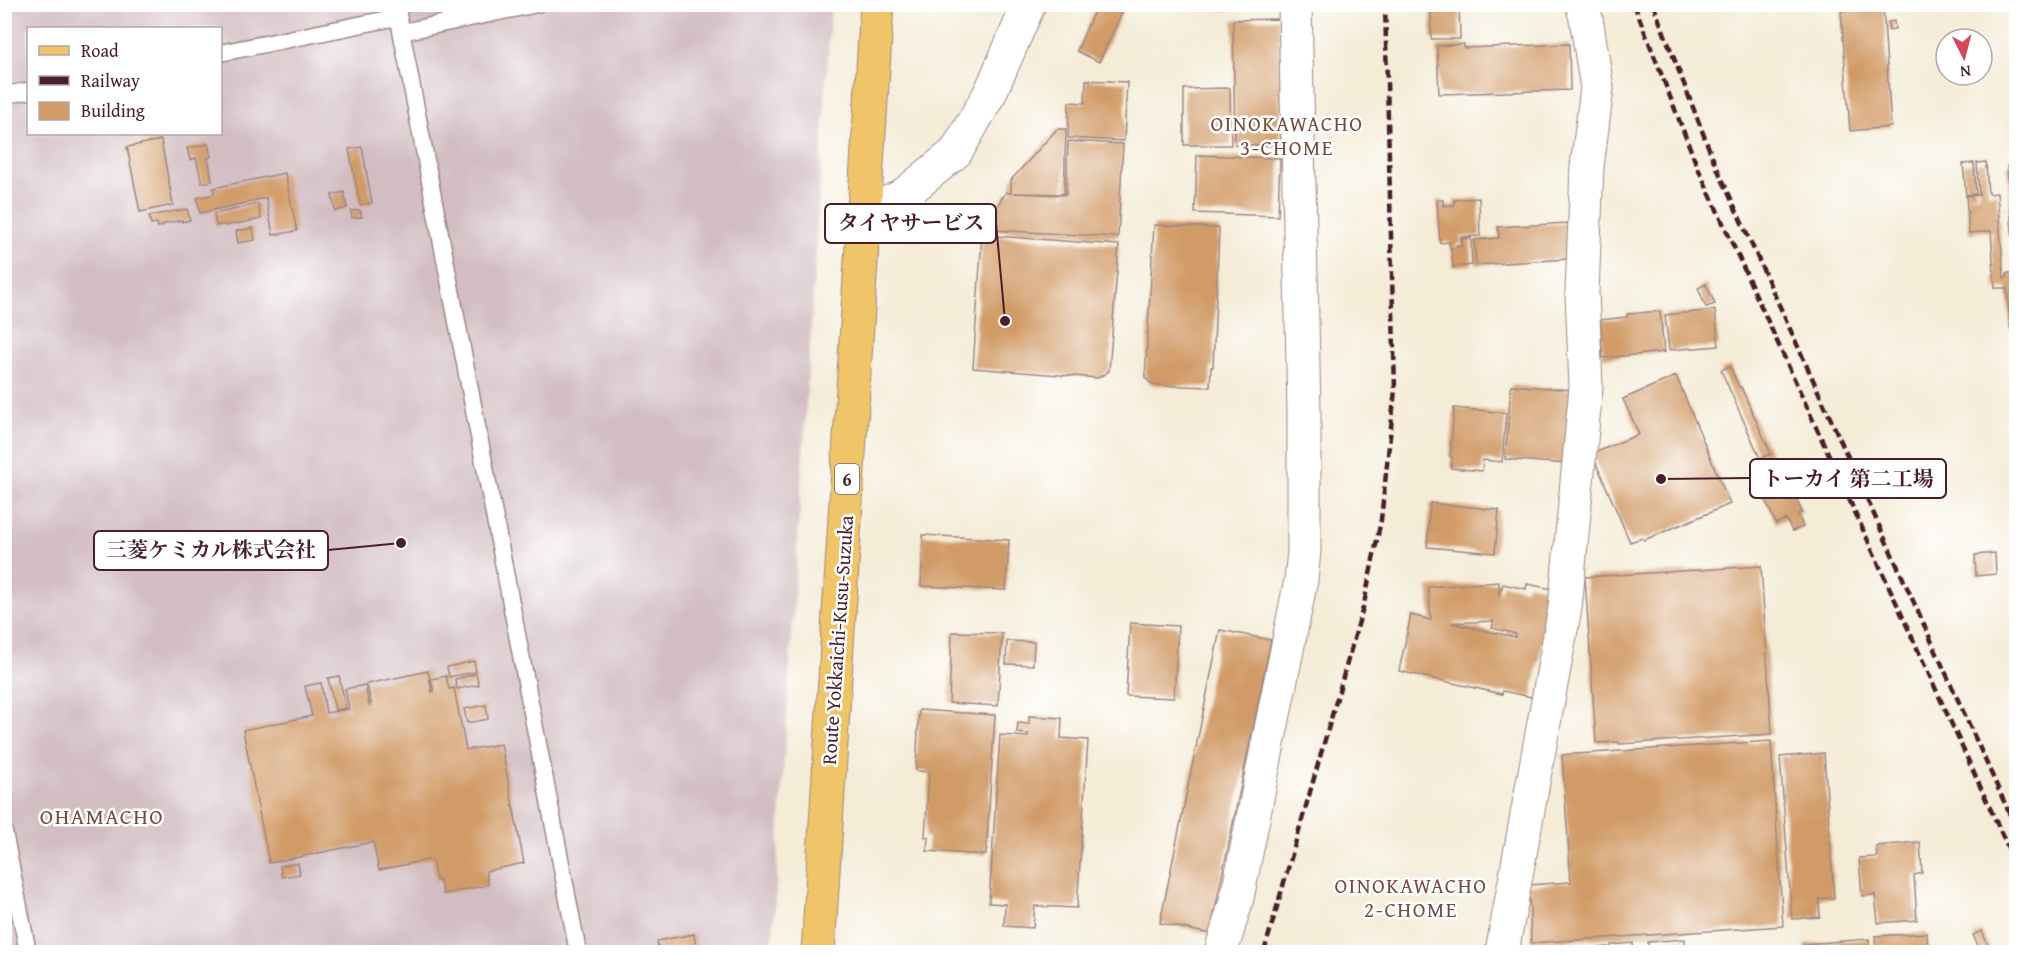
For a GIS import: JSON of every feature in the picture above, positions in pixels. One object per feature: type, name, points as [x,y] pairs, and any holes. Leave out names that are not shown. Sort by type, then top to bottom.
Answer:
[{"type":"main road","name":"Route Yokkaichi-Kusu-Suzuka","points":[[818,952],[877,4]]},
{"type":"street","points":[[864,213],[901,197],[956,152],[990,93],[1029,4]]},
{"type":"street","points":[[1221,952],[1237,898],[1304,551],[1304,399],[1295,4]]},
{"type":"street","points":[[1502,952],[1565,608],[1586,387],[1582,293],[1587,167],[1597,88],[1582,4]]},
{"type":"lane","points":[[222,53],[399,18],[537,4]]},
{"type":"lane","points":[[399,18],[578,952]]},
{"type":"lane","points":[[4,96],[27,91]]},
{"type":"lane","points":[[4,832],[28,952]]},
{"type":"shaded area","points":[[5,5],[831,5],[772,952],[5,952]]},
{"type":"building","points":[[1097,4],[1126,4],[1099,62],[1077,51]]},
{"type":"building","points":[[1178,4],[1224,4],[1223,8],[1178,6]]},
{"type":"building","points":[[1431,4],[1459,4],[1460,39],[1431,39]]},
{"type":"building","points":[[1853,4],[1877,4],[1877,8],[1883,7],[1891,127],[1850,131],[1841,11],[1854,10]]},
{"type":"building","points":[[1279,19],[1281,145],[1235,145],[1233,20]]},
{"type":"building","points":[[1894,21],[1895,29],[1889,30],[1888,22]]},
{"type":"building","points":[[1464,44],[1464,48],[1569,44],[1570,90],[1439,94],[1437,46]]},
{"type":"building","points":[[1086,80],[1127,82],[1124,141],[1068,138],[1069,102],[1085,103]]},
{"type":"building","points":[[1230,88],[1231,145],[1184,145],[1184,89]]},
{"type":"building","points":[[1057,129],[1066,129],[1064,194],[1014,193],[1066,195],[1068,141],[1123,144],[1118,237],[992,230],[994,211],[1006,192],[1011,193],[1011,180]]},
{"type":"building","points":[[161,140],[173,205],[140,212],[127,147]]},
{"type":"building","points":[[208,144],[212,181],[202,183],[196,158],[190,160],[187,148]]},
{"type":"building","points":[[362,147],[372,203],[360,205],[349,149]]},
{"type":"building","points":[[1197,155],[1280,158],[1278,216],[1195,213]]},
{"type":"building","points":[[1986,162],[1988,194],[1997,193],[2004,278],[2007,277],[2007,273],[2016,273],[2016,346],[2010,326],[2007,288],[1995,288],[1991,231],[1969,233],[1966,196],[1979,195],[1977,163]]},
{"type":"building","points":[[1974,163],[1976,194],[1966,195],[1963,164]]},
{"type":"building","points":[[2007,166],[2016,166],[2016,256],[2014,257]]},
{"type":"building","points":[[285,173],[297,231],[273,235],[266,198],[200,213],[197,198],[214,194],[213,188]]},
{"type":"building","points":[[344,192],[347,208],[335,211],[332,195]]},
{"type":"building","points":[[1479,198],[1480,236],[1461,237],[1461,244],[1456,245],[1457,248],[1450,248],[1449,242],[1440,243],[1437,200],[1443,200],[1443,206],[1454,205],[1454,200]]},
{"type":"building","points":[[258,204],[261,219],[216,226],[214,214]]},
{"type":"building","points":[[187,209],[190,220],[163,224],[158,227],[157,223],[151,224],[149,216]]},
{"type":"building","points":[[360,210],[362,217],[352,218],[351,211]]},
{"type":"building","points":[[1568,223],[1569,259],[1476,265],[1474,240],[1499,238],[1498,227]]},
{"type":"building","points":[[1154,225],[1219,228],[1213,367],[1211,367],[1210,387],[1153,385],[1145,378]]},
{"type":"building","points":[[253,228],[255,240],[238,243],[236,231]]},
{"type":"building","points":[[982,235],[1119,245],[1109,371],[1098,378],[973,368]]},
{"type":"building","points":[[1471,238],[1472,265],[1453,267],[1451,249],[1462,246],[1462,239]]},
{"type":"building","points":[[1706,284],[1715,304],[1706,307],[1698,288]]},
{"type":"building","points":[[1715,310],[1719,346],[1669,350],[1665,315]]},
{"type":"building","points":[[1660,311],[1664,352],[1603,358],[1600,320],[1627,317],[1627,314]]},
{"type":"building","points":[[1730,366],[1771,454],[1760,458],[1721,370]]},
{"type":"building","points":[[1676,376],[1730,504],[1644,540],[1642,538],[1630,542],[1592,454],[1639,434],[1623,399]]},
{"type":"building","points":[[1511,385],[1572,390],[1566,464],[1505,459]]},
{"type":"building","points":[[1454,408],[1506,413],[1502,462],[1483,460],[1482,471],[1451,468]]},
{"type":"building","points":[[1788,480],[1802,512],[1798,514],[1803,527],[1792,531],[1786,519],[1776,524],[1762,492]]},
{"type":"building","points":[[1430,503],[1499,510],[1495,553],[1427,547]]},
{"type":"building","points":[[923,535],[1009,540],[1006,590],[921,586]]},
{"type":"building","points":[[1995,553],[1996,574],[1976,576],[1975,555]]},
{"type":"building","points":[[1761,566],[1772,734],[1619,744],[1619,742],[1596,743],[1585,577]]},
{"type":"building","points":[[1499,582],[1499,595],[1503,584],[1526,589],[1527,584],[1552,589],[1532,697],[1503,691],[1502,694],[1399,671],[1411,615],[1431,620],[1428,587]],"holes":[[[1494,621],[1492,628],[1516,634],[1515,637],[1451,623]]]},
{"type":"building","points":[[1130,623],[1178,626],[1174,698],[1126,696]]},
{"type":"building","points":[[1220,630],[1271,640],[1210,934],[1160,923]]},
{"type":"building","points":[[952,632],[1002,633],[998,706],[949,703]]},
{"type":"building","points":[[1007,641],[1034,642],[1033,665],[1006,664]]},
{"type":"building","points":[[474,661],[476,672],[449,677],[447,667]]},
{"type":"building","points":[[428,671],[432,692],[434,692],[431,679],[446,676],[449,689],[454,688],[466,750],[501,744],[524,863],[486,871],[488,885],[443,894],[440,880],[436,880],[432,859],[379,870],[373,842],[269,863],[243,730],[312,716],[305,686],[321,683],[326,713],[349,709],[345,689],[365,685],[369,705],[371,704],[367,684]]},
{"type":"building","points":[[476,674],[479,685],[457,689],[455,679]]},
{"type":"building","points":[[339,676],[346,708],[335,710],[328,678]]},
{"type":"building","points":[[486,705],[488,719],[467,723],[464,709]]},
{"type":"building","points":[[919,710],[995,715],[986,855],[927,851],[928,837],[925,837],[929,772],[916,771]]},
{"type":"building","points":[[1029,716],[1062,718],[1061,738],[1088,740],[1077,908],[1035,906],[1033,928],[1004,926],[1005,904],[989,903],[1000,735],[1028,737],[1028,734],[1017,733],[1018,723],[1029,724]]},
{"type":"building","points":[[1771,741],[1783,926],[1531,943],[1529,885],[1571,882],[1562,755]]},
{"type":"building","points":[[1824,753],[1834,898],[1819,899],[1820,917],[1792,919],[1780,757]]},
{"type":"building","points":[[1920,842],[1922,873],[1914,875],[1917,920],[1878,923],[1875,895],[1862,896],[1859,858],[1877,857],[1876,846]]},
{"type":"building","points":[[298,863],[300,874],[282,877],[280,866]]},
{"type":"building","points":[[1982,931],[1991,952],[1981,952],[1973,935]]},
{"type":"building","points":[[1927,933],[1928,952],[1876,952],[1875,936]]},
{"type":"building","points":[[694,934],[697,952],[659,952],[657,941]]},
{"type":"building","points":[[1685,939],[1685,949],[1649,952],[1648,942]]},
{"type":"building","points":[[1869,939],[1870,952],[1805,952],[1804,944]]},
{"type":"building","points":[[1633,943],[1634,952],[1611,952],[1611,945]]},
{"type":"building","points":[[1608,947],[1608,952],[1557,952],[1557,951]]},
{"type":"building","points":[[868,948],[903,951],[903,952],[867,952]]},
{"type":"railway","points":[[1264,952],[1364,604],[1381,520],[1395,390],[1385,4]]},
{"type":"railway","points":[[1634,4],[1697,166],[2016,865]]},
{"type":"railway","points":[[1653,4],[1713,159],[2016,828]]},
{"type":"place","name":"タイヤサービス","points":[[1005,321]]},
{"type":"place","name":"トーカイ 第二工場","points":[[1661,479]]},
{"type":"place","name":"三菱ケミカル株式会社","points":[[401,543]]},
{"type":"district","name":"OINOKAWACHO 3-CHOME","points":[[1287,135]]},
{"type":"district","name":"OHAMACHO","points":[[102,816]]},
{"type":"district","name":"OINOKAWACHO 2-CHOME","points":[[1411,897]]}]
